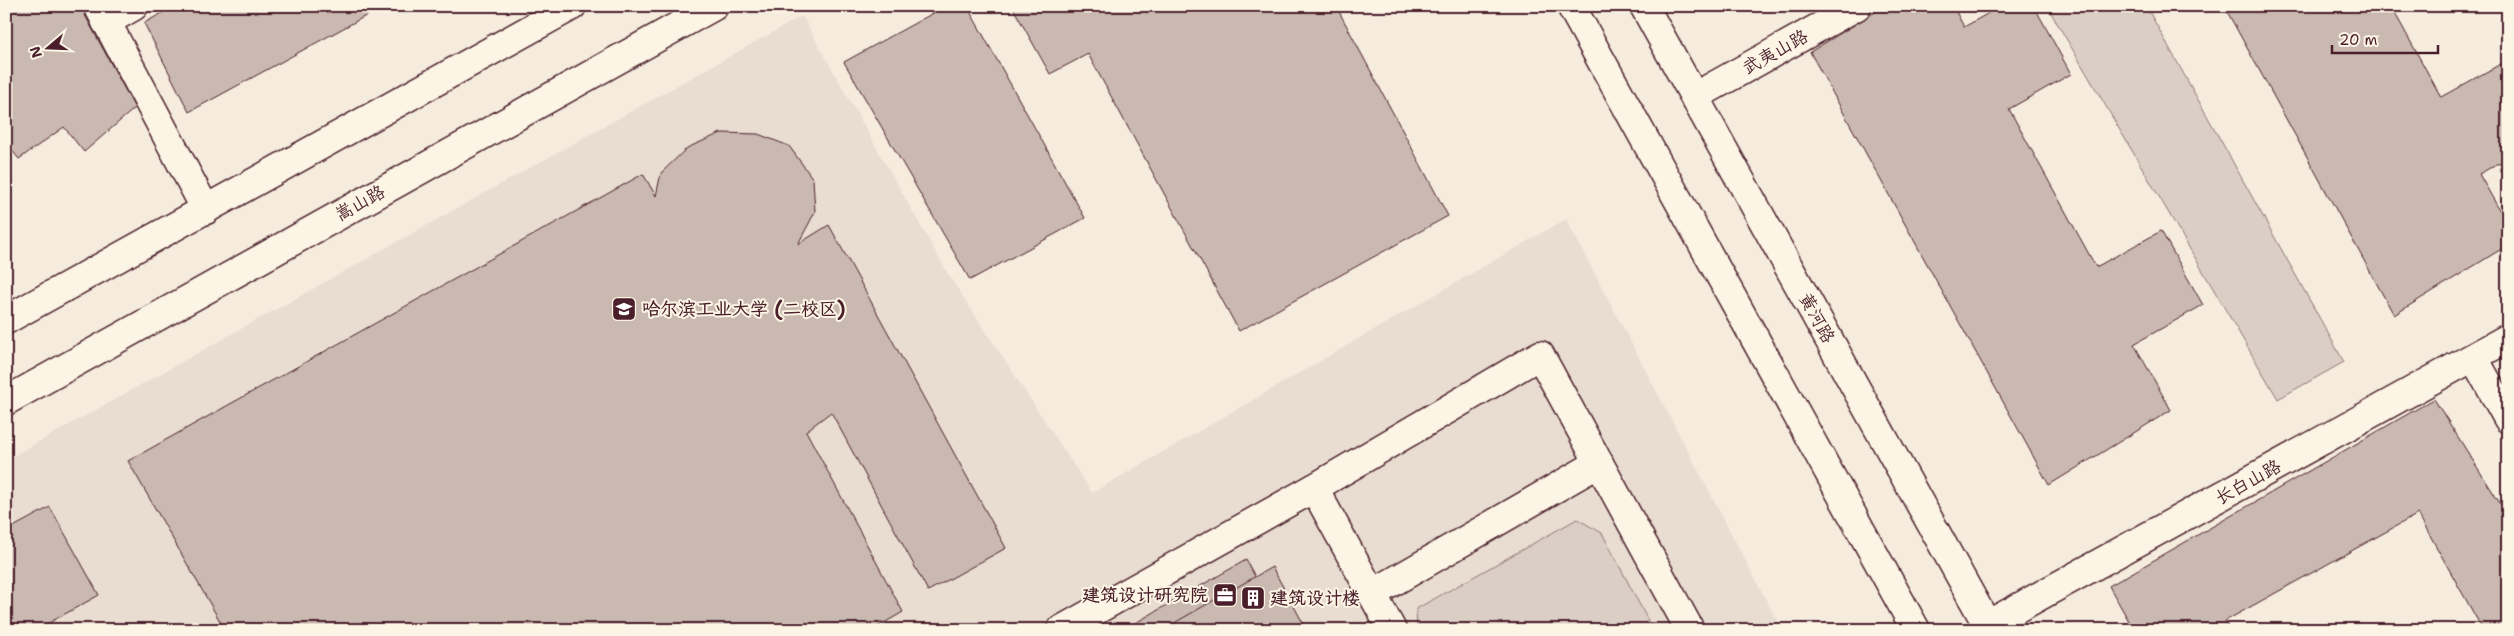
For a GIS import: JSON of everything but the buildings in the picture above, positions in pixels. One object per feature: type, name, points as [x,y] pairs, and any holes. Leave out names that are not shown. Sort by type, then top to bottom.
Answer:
[{"type":"main road","points":[[134,6],[102,14],[206,210]]},
{"type":"main road","points":[[6,320],[572,6]]},
{"type":"main road","name":"嵩山路","points":[[6,401],[714,6]]},
{"type":"main road","points":[[1571,6],[1916,630]]},
{"type":"main road","name":"黄河路","points":[[1644,6],[1989,627]]},
{"type":"main road","name":"武夷山路","points":[[1694,97],[1857,6]]},
{"type":"main road","name":"长白山路","points":[[1989,627],[2508,338]]},
{"type":"main road","points":[[1061,630],[1314,488],[1540,355],[1690,630]]},
{"type":"main road","points":[[2474,358],[2508,419]]},
{"type":"main road","points":[[1372,594],[1599,464]]},
{"type":"main road","points":[[1314,488],[1392,630]]},
{"type":"shaded area","points":[[2047,6],[2146,6],[2344,362],[2278,399]]},
{"type":"shaded area","name":"哈尔滨工业大学 (二校区)","points":[[802,16],[948,274],[1092,493],[1566,219],[1782,630],[6,630],[6,460]]},
{"type":"shaded area","points":[[1577,519],[1602,533],[1653,630],[1417,630],[1416,609]]},
{"type":"place","name":"哈尔滨工业大学 (二校区)","points":[[624,309]]},
{"type":"place","name":"建筑设计研究院","points":[[1225,595]]},
{"type":"place","name":"建筑设计楼","points":[[1253,598]]}]
